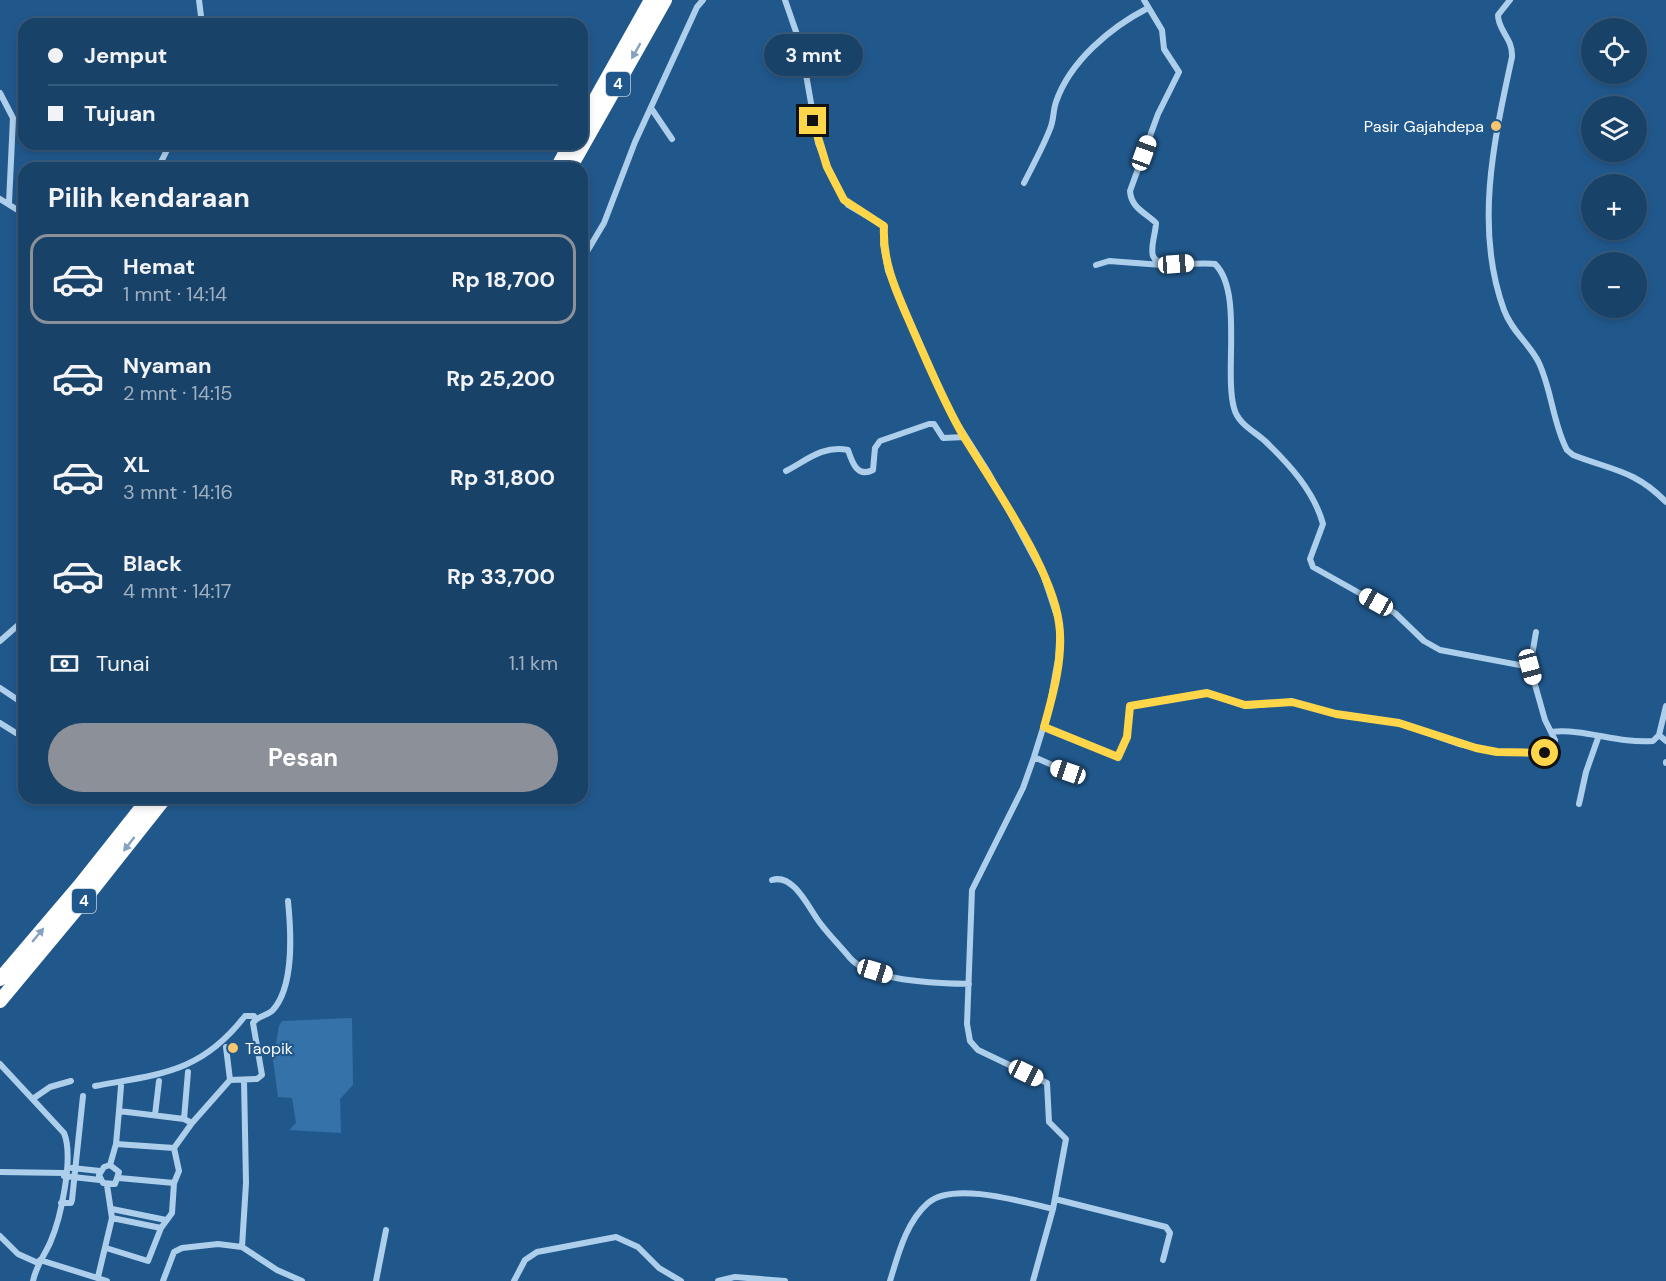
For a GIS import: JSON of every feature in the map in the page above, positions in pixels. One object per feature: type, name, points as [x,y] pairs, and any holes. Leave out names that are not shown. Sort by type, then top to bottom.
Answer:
[{"type":"highway","name":"4","points":[[588,112],[651,0]]},
{"type":"highway","name":"4","points":[[588,136],[665,0]]},
{"type":"highway","name":"4","points":[[0,979],[80,885],[144,804]]},
{"type":"highway","name":"4","points":[[0,1000],[90,894],[160,804]]},
{"type":"street","points":[[199,0],[201,18]]},
{"type":"street","points":[[588,250],[604,223],[635,142],[697,7],[703,0]]},
{"type":"street","points":[[786,0],[801,46],[818,144],[833,180],[848,205],[884,226],[883,244],[888,271],[950,412],[988,472],[1043,574],[1058,616],[1058,659],[1044,727],[1023,788],[972,890],[966,1024],[972,1044],[1000,1061],[1046,1083],[1051,1125],[1061,1131],[1067,1141],[1053,1209],[1033,1281]]},
{"type":"street","points":[[1144,0],[1162,30],[1164,49],[1179,72],[1158,114],[1130,194],[1135,206],[1156,223],[1153,253],[1163,265]]},
{"type":"street","points":[[1510,0],[1498,15],[1498,21],[1512,44],[1512,57],[1494,146],[1488,218],[1490,251],[1504,312],[1520,340],[1538,361],[1567,450],[1580,458],[1631,474],[1654,490],[1666,502]]},
{"type":"street","points":[[1024,183],[1051,127],[1056,102],[1070,74],[1106,35],[1129,17],[1148,8]]},
{"type":"street","points":[[0,93],[13,118],[9,203]]},
{"type":"street","points":[[651,108],[672,139]]},
{"type":"street","points":[[0,199],[18,210]]},
{"type":"street","points":[[1096,265],[1109,261],[1163,265],[1215,264],[1224,276],[1229,305],[1234,408],[1242,423],[1265,440],[1294,471],[1313,499],[1323,524],[1310,559],[1312,567],[1395,613],[1424,641],[1440,650],[1530,667]]},
{"type":"street","points":[[786,471],[809,456],[841,449],[848,450],[854,467],[860,472],[869,472],[873,470],[875,448],[880,441],[929,424],[934,424],[943,438],[964,437]]},
{"type":"street","points":[[0,641],[18,625]]},
{"type":"street","points":[[1044,727],[1118,757],[1127,737],[1130,706],[1207,693],[1245,705],[1292,702],[1346,716],[1399,723],[1459,744],[1497,752],[1553,753],[1555,743],[1541,707],[1530,667],[1536,632]]},
{"type":"street","points":[[0,688],[18,700]]},
{"type":"street","points":[[1551,732],[1576,730],[1598,738],[1656,740],[1661,734],[1666,706]]},
{"type":"street","points":[[0,723],[16,733]]},
{"type":"street","points":[[1661,734],[1666,741]]},
{"type":"street","points":[[1579,804],[1586,772],[1598,738]]},
{"type":"street","points":[[1034,757],[1068,772]]},
{"type":"street","points":[[772,880],[778,878],[795,888],[821,924],[850,958],[861,966],[910,980],[969,984]]},
{"type":"street","points":[[255,1020],[272,1011],[287,977],[290,924],[288,900]]},
{"type":"street","points":[[94,1086],[167,1073],[195,1063],[245,1016],[254,1016],[254,1030],[262,1076],[230,1080]]},
{"type":"street","points":[[106,1248],[148,1261],[161,1228],[172,1213],[174,1183],[178,1171],[174,1148],[192,1123],[230,1080],[226,1047]]},
{"type":"street","points":[[0,1064],[34,1098],[64,1133],[68,1148],[61,1203],[49,1245],[39,1261],[33,1281]]},
{"type":"street","points":[[184,1119],[188,1072]]},
{"type":"street","points":[[242,1247],[246,1183],[244,1080]]},
{"type":"street","points":[[34,1098],[50,1087],[71,1081]]},
{"type":"street","points":[[155,1115],[159,1081]]},
{"type":"street","points":[[0,1172],[65,1172],[75,1168],[100,1171],[110,1165],[116,1144],[121,1086]]},
{"type":"street","points":[[61,1203],[71,1203],[83,1096]]},
{"type":"street","points":[[119,1111],[184,1119],[192,1123]]},
{"type":"street","points":[[116,1144],[174,1148]]},
{"type":"street","points":[[108,1185],[115,1184],[119,1178],[118,1172],[110,1165]]},
{"type":"street","points":[[100,1171],[100,1179]]},
{"type":"street","points":[[65,1172],[75,1176],[100,1179],[108,1185],[112,1218],[98,1277]]},
{"type":"street","points":[[119,1178],[174,1183]]},
{"type":"street","points":[[891,1281],[899,1248],[915,1218],[926,1204],[939,1196],[979,1195],[1053,1209]]},
{"type":"street","points":[[1055,1199],[1166,1227],[1170,1233],[1163,1260]]},
{"type":"street","points":[[112,1209],[166,1220]]},
{"type":"street","points":[[112,1218],[161,1228]]},
{"type":"street","points":[[376,1281],[386,1230]]},
{"type":"street","points":[[0,1236],[18,1254],[107,1281]]},
{"type":"street","points":[[514,1281],[525,1260],[537,1252],[616,1237],[638,1247],[659,1269],[681,1281]]},
{"type":"street","points":[[163,1281],[170,1257],[178,1249],[218,1244],[242,1247],[277,1270],[302,1281]]},
{"type":"street","points":[[718,1281],[735,1277],[785,1281]]},
{"type":"shaded area","points":[[352,1018],[353,1085],[340,1099],[341,1133],[289,1130],[296,1123],[292,1098],[278,1097],[273,1060],[279,1026],[282,1021]]},
{"type":"place","name":"Pasir Gajahdepa","points":[[1496,126]]},
{"type":"place","name":"Taopik","points":[[233,1048]]},
{"type":"route","points":[[813,121],[818,144],[827,167],[844,200],[848,205],[884,226],[883,244],[888,271],[950,412],[1006,503],[1043,574],[1054,602],[1060,625],[1058,659],[1044,727],[1118,757],[1127,737],[1130,706],[1207,693],[1245,705],[1261,706],[1292,702],[1336,714],[1373,721],[1390,721],[1459,744],[1497,752],[1545,753]]}]
